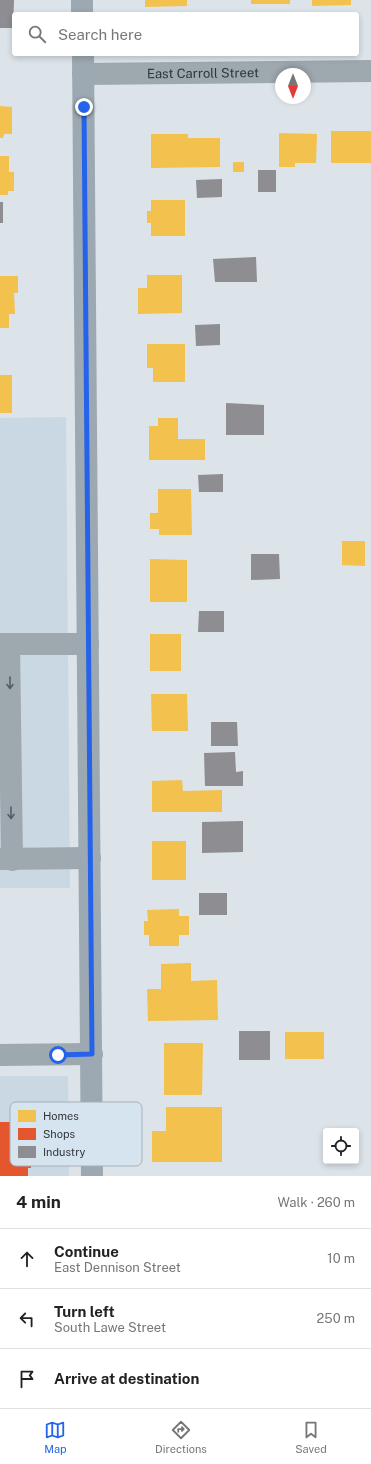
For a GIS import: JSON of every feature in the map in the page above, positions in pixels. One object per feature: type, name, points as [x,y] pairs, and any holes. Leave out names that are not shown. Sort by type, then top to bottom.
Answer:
[{"type":"main road","points":[[82,0],[82,12]]},
{"type":"main road","points":[[83,64],[92,1102]]},
{"type":"street","name":"East Carroll Street","points":[[83,64],[371,71]]},
{"type":"street","points":[[88,644],[5,644],[6,860],[90,858]]},
{"type":"street","points":[[0,1055],[92,1054]]},
{"type":"shaded area","points":[[66,417],[70,888],[0,888],[0,418]]},
{"type":"shaded area","points":[[0,1076],[68,1076],[68,1102],[10,1102],[10,1166],[69,1166],[69,1176],[0,1176]]},
{"type":"building: Homes","points":[[145,0],[187,0],[187,6],[145,7]]},
{"type":"building: Homes","points":[[251,0],[290,0],[290,4],[251,4]]},
{"type":"building: Homes","points":[[312,0],[351,0],[351,5],[312,6]]},
{"type":"building: Homes","points":[[0,106],[12,107],[12,134],[4,134],[3,138],[0,138]]},
{"type":"building: Homes","points":[[331,131],[371,131],[371,163],[331,163]]},
{"type":"building: Homes","points":[[279,133],[317,134],[316,163],[295,163],[295,167],[279,167]]},
{"type":"building: Homes","points":[[151,134],[188,134],[188,138],[220,138],[220,167],[151,168]]},
{"type":"building: Homes","points":[[0,156],[9,156],[9,172],[14,172],[14,191],[8,191],[8,195],[0,195]]},
{"type":"building: Homes","points":[[233,162],[244,162],[244,172],[233,172]]},
{"type":"building: Homes","points":[[151,200],[185,200],[185,236],[151,236],[151,223],[147,223],[147,211],[151,211]]},
{"type":"building: Homes","points":[[147,275],[182,275],[182,313],[138,314],[138,288],[147,288]]},
{"type":"building: Homes","points":[[0,276],[18,276],[18,293],[14,293],[15,314],[9,314],[9,328],[0,328]]},
{"type":"building: Homes","points":[[147,344],[185,344],[185,382],[153,382],[153,368],[147,368]]},
{"type":"building: Homes","points":[[0,375],[12,375],[12,413],[0,413]]},
{"type":"building: Homes","points":[[158,418],[178,418],[178,439],[205,439],[205,460],[149,460],[149,426],[158,426]]},
{"type":"building: Homes","points":[[158,489],[191,489],[192,535],[159,535],[159,529],[150,529],[150,513],[158,513]]},
{"type":"building: Homes","points":[[342,541],[365,541],[365,566],[342,565]]},
{"type":"building: Homes","points":[[150,559],[187,560],[187,602],[150,602]]},
{"type":"building: Homes","points":[[150,634],[181,634],[181,671],[150,671]]},
{"type":"building: Homes","points":[[151,694],[187,694],[188,731],[152,731]]},
{"type":"building: Homes","points":[[182,780],[183,791],[222,790],[222,812],[152,812],[152,781]]},
{"type":"building: Homes","points":[[152,841],[186,841],[186,880],[152,880]]},
{"type":"building: Homes","points":[[179,909],[179,916],[189,916],[189,935],[179,935],[179,946],[149,946],[149,935],[144,935],[144,921],[148,921],[147,910]]},
{"type":"building: Homes","points":[[191,963],[191,981],[217,980],[218,1020],[148,1021],[147,989],[161,989],[161,964]]},
{"type":"building: Homes","points":[[285,1032],[324,1032],[324,1059],[285,1059]]},
{"type":"building: Homes","points":[[164,1043],[203,1043],[202,1095],[164,1095]]},
{"type":"building: Homes","points":[[166,1107],[222,1107],[222,1162],[152,1162],[152,1131],[166,1131]]},
{"type":"building: Shops","points":[[0,1122],[10,1122],[10,1166],[31,1166],[31,1168],[28,1168],[28,1176],[0,1176]]},
{"type":"building: Industry","points":[[0,0],[14,0],[12,28],[0,28]]},
{"type":"building: Industry","points":[[258,170],[276,170],[276,192],[258,192]]},
{"type":"building: Industry","points":[[222,179],[222,197],[197,198],[196,180]]},
{"type":"building: Industry","points":[[0,202],[3,202],[3,223],[0,223]]},
{"type":"building: Industry","points":[[256,257],[257,282],[215,282],[213,259]]},
{"type":"building: Industry","points":[[220,324],[220,345],[196,346],[195,325]]},
{"type":"building: Industry","points":[[226,403],[264,405],[264,435],[226,435]]},
{"type":"building: Industry","points":[[223,474],[223,492],[199,492],[198,475]]},
{"type":"building: Industry","points":[[251,554],[279,554],[280,579],[251,580]]},
{"type":"building: Industry","points":[[199,611],[224,611],[224,632],[198,632]]},
{"type":"building: Industry","points":[[211,722],[237,722],[238,746],[211,746]]},
{"type":"building: Industry","points":[[235,752],[236,772],[243,771],[243,786],[205,786],[204,753]]},
{"type":"building: Industry","points":[[243,821],[243,852],[202,853],[202,822]]},
{"type":"building: Industry","points":[[199,893],[227,893],[227,915],[199,915]]},
{"type":"building: Industry","points":[[239,1031],[270,1031],[270,1060],[239,1060]]},
{"type":"route","points":[[58,1055],[92,1054],[84,107]]}]
